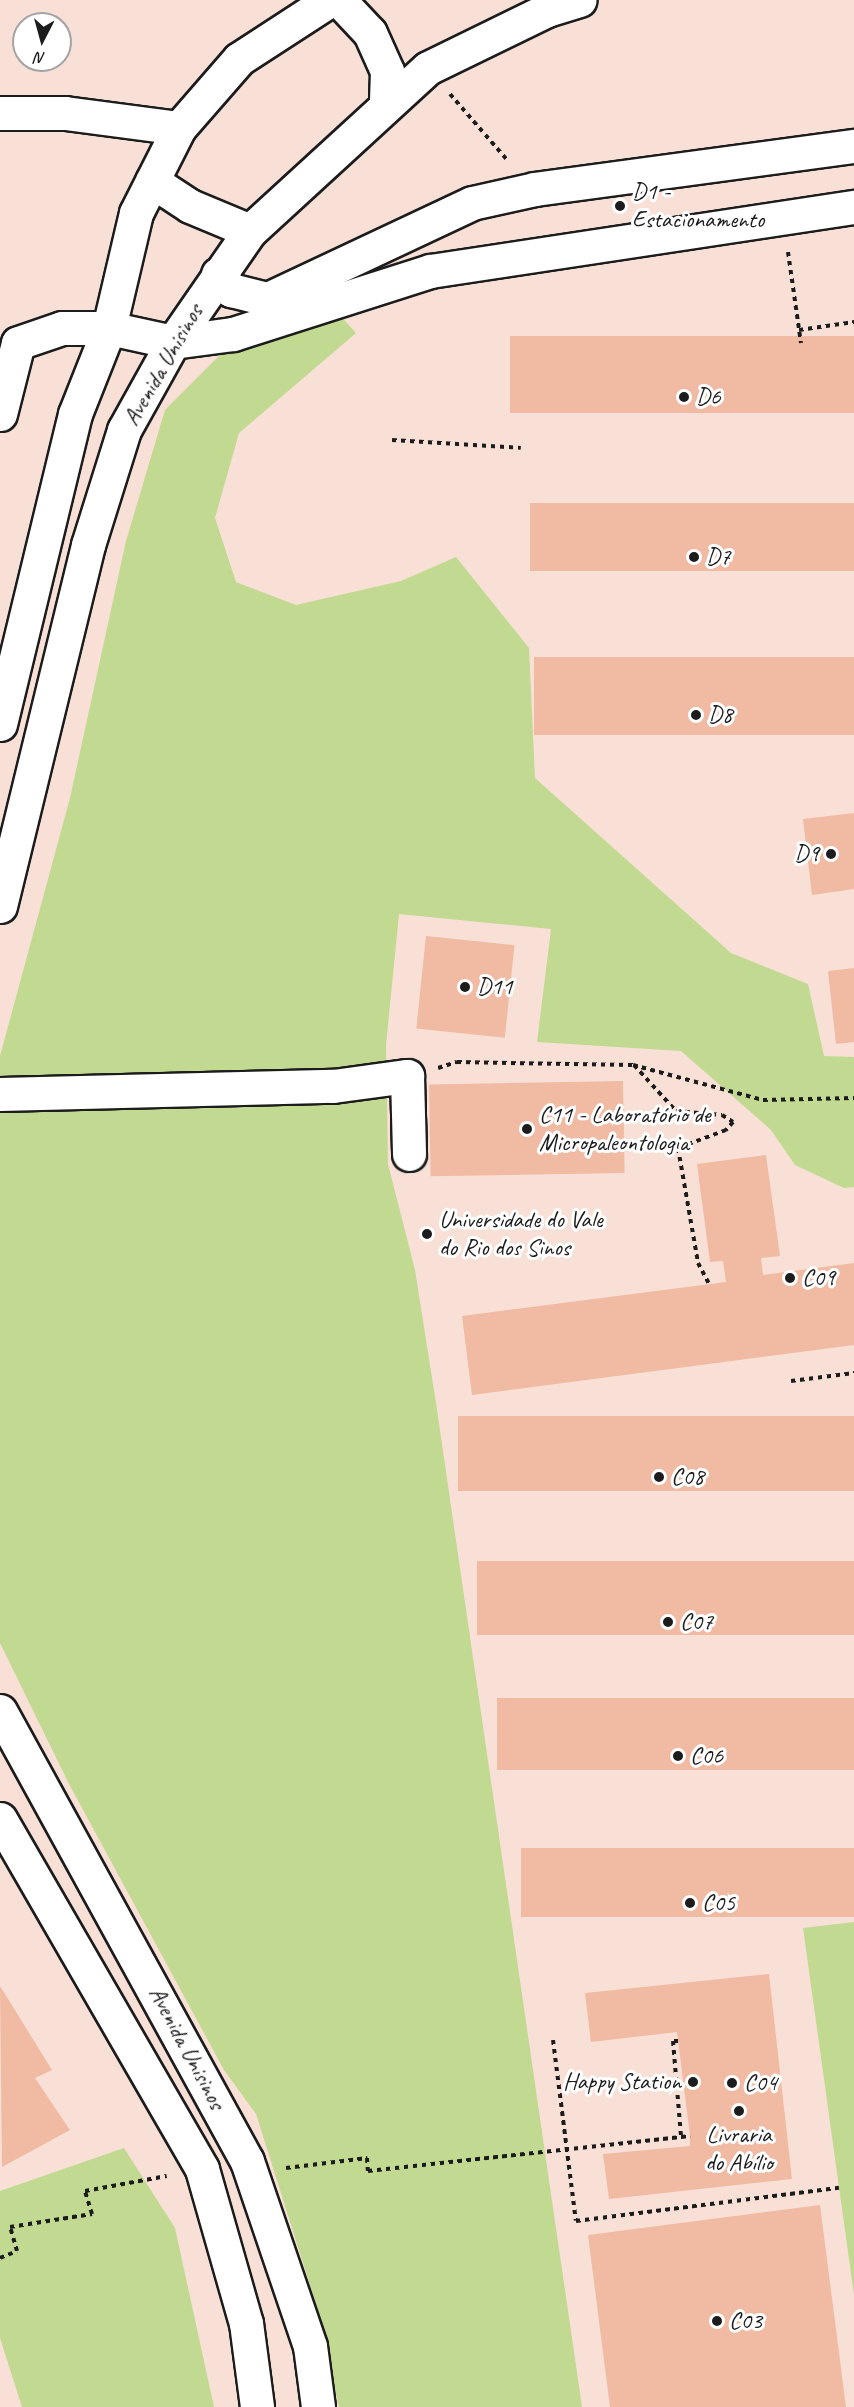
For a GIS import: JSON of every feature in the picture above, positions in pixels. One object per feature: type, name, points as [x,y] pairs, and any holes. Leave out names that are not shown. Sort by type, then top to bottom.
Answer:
[{"type":"lane","points":[[0,724],[75,414],[109,328],[136,213],[179,128],[239,59],[330,0]]},
{"type":"lane","points":[[339,0],[374,43],[387,71],[386,105]]},
{"type":"lane","name":"Avenida Unisinos","points":[[0,906],[88,545],[124,430],[173,342],[250,231],[429,68],[547,10],[580,0]]},
{"type":"lane","points":[[0,113],[65,113],[179,128]]},
{"type":"lane","points":[[218,274],[231,290],[268,299],[472,202],[535,189],[854,146]]},
{"type":"lane","points":[[152,181],[190,206],[250,231]]},
{"type":"lane","points":[[0,414],[18,343],[62,328],[109,328],[173,342],[233,334],[430,271],[854,207]]},
{"type":"lane","points":[[416,230],[430,271]]},
{"type":"lane","points":[[0,1095],[333,1086],[407,1076],[409,1154]]},
{"type":"lane","name":"Avenida Unisinos","points":[[0,1711],[247,2161],[310,2346],[318,2407]]},
{"type":"lane","points":[[4,1838],[61,1824]]},
{"type":"lane","name":"Avenida Unisinos","points":[[4,1838],[202,2169],[246,2323],[257,2407]]},
{"type":"path","points":[[446,89],[513,167]]},
{"type":"path","points":[[789,255],[801,343]]},
{"type":"path","points":[[799,330],[854,322]]},
{"type":"path","points":[[392,440],[521,448]]},
{"type":"path","points":[[407,1076],[457,1062],[633,1065],[763,1101],[854,1098]]},
{"type":"path","points":[[633,1065],[676,1111],[722,1115],[733,1122],[726,1130],[678,1148],[698,1263],[709,1284]]},
{"type":"path","points":[[791,1381],[854,1373]]},
{"type":"path","points":[[553,2040],[576,2221],[839,2188]]},
{"type":"path","points":[[678,2041],[673,2042],[681,2137]]},
{"type":"path","points":[[276,2169],[368,2158],[368,2171],[690,2136]]},
{"type":"path","points":[[0,2258],[17,2251],[10,2227],[92,2214],[85,2191],[202,2169]]},
{"type":"shaded area","name":"Universidade do Vale do Rio dos Sinos","points":[[0,0],[854,0],[854,2407],[0,2407]]},
{"type":"green space","points":[[336,311],[356,333],[239,433],[215,518],[236,582],[296,605],[401,581],[456,557],[529,648],[535,778],[731,953],[808,984],[824,1056],[854,1057],[854,1187],[844,1188],[795,1165],[771,1130],[681,1051],[537,1042],[551,929],[399,914],[386,1045],[388,1164],[415,1270],[436,1403],[582,2407],[339,2407],[315,2301],[256,2114],[224,2070],[69,1784],[0,1643],[0,1056],[70,798],[126,541],[165,410],[221,354]]},
{"type":"green space","points":[[854,1922],[854,2295],[803,1928]]},
{"type":"green space","points":[[124,2148],[175,2228],[214,2407],[22,2407],[0,2338],[0,2191]]},
{"type":"building","name":"D6","points":[[510,336],[854,336],[854,413],[510,413]]},
{"type":"building","name":"D7","points":[[530,503],[854,503],[854,571],[530,571]]},
{"type":"building","name":"D8","points":[[534,657],[854,657],[854,735],[534,735]]},
{"type":"building","name":"D9","points":[[854,813],[854,889],[812,895],[803,819]]},
{"type":"building","name":"D11","points":[[426,936],[515,945],[505,1038],[416,1028]]},
{"type":"building","points":[[854,968],[854,1042],[836,1044],[828,971]]},
{"type":"building","name":"C11 - Laboratório de Micropaleontologia","points":[[623,1081],[625,1173],[431,1176],[429,1084]]},
{"type":"building","name":"C09","points":[[766,1155],[780,1256],[761,1258],[763,1275],[854,1263],[854,1345],[472,1395],[462,1316],[726,1282],[723,1261],[710,1262],[697,1164]]},
{"type":"building","name":"C08","points":[[458,1416],[854,1416],[854,1491],[458,1491]]},
{"type":"building","name":"C07","points":[[477,1561],[854,1561],[854,1635],[477,1635]]},
{"type":"building","name":"C06","points":[[497,1698],[854,1698],[854,1770],[497,1770]]},
{"type":"building","name":"C05","points":[[521,1848],[854,1848],[854,1917],[521,1917]]},
{"type":"building","name":"C04","points":[[769,1974],[792,2179],[609,2199],[603,2154],[690,2146],[690,2136],[677,2032],[591,2042],[585,1993]]},
{"type":"building","points":[[0,1986],[52,2070],[35,2078],[70,2130],[2,2167]]},
{"type":"building","name":"C03","points":[[820,2205],[846,2407],[610,2407],[588,2235]]},
{"type":"place","name":"D1 - Estacionamento","points":[[620,206]]},
{"type":"place","name":"D6","points":[[684,397]]},
{"type":"place","name":"D7","points":[[694,557]]},
{"type":"place","name":"D8","points":[[696,715]]},
{"type":"place","name":"D9","points":[[831,854]]},
{"type":"place","name":"D11","points":[[465,987]]},
{"type":"place","name":"C11 - Laboratório de Micropaleontologia","points":[[527,1129]]},
{"type":"place","name":"Universidade do Vale do Rio dos Sinos","points":[[427,1234]]},
{"type":"place","name":"C09","points":[[790,1278]]},
{"type":"place","name":"C08","points":[[659,1477]]},
{"type":"place","name":"C07","points":[[668,1622]]},
{"type":"place","name":"C06","points":[[678,1756]]},
{"type":"place","name":"C05","points":[[690,1903]]},
{"type":"place","name":"Happy Station","points":[[693,2082]]},
{"type":"place","name":"C04","points":[[732,2083]]},
{"type":"place","name":"Livraria do Abílio","points":[[739,2111]]},
{"type":"place","name":"C03","points":[[717,2321]]}]
